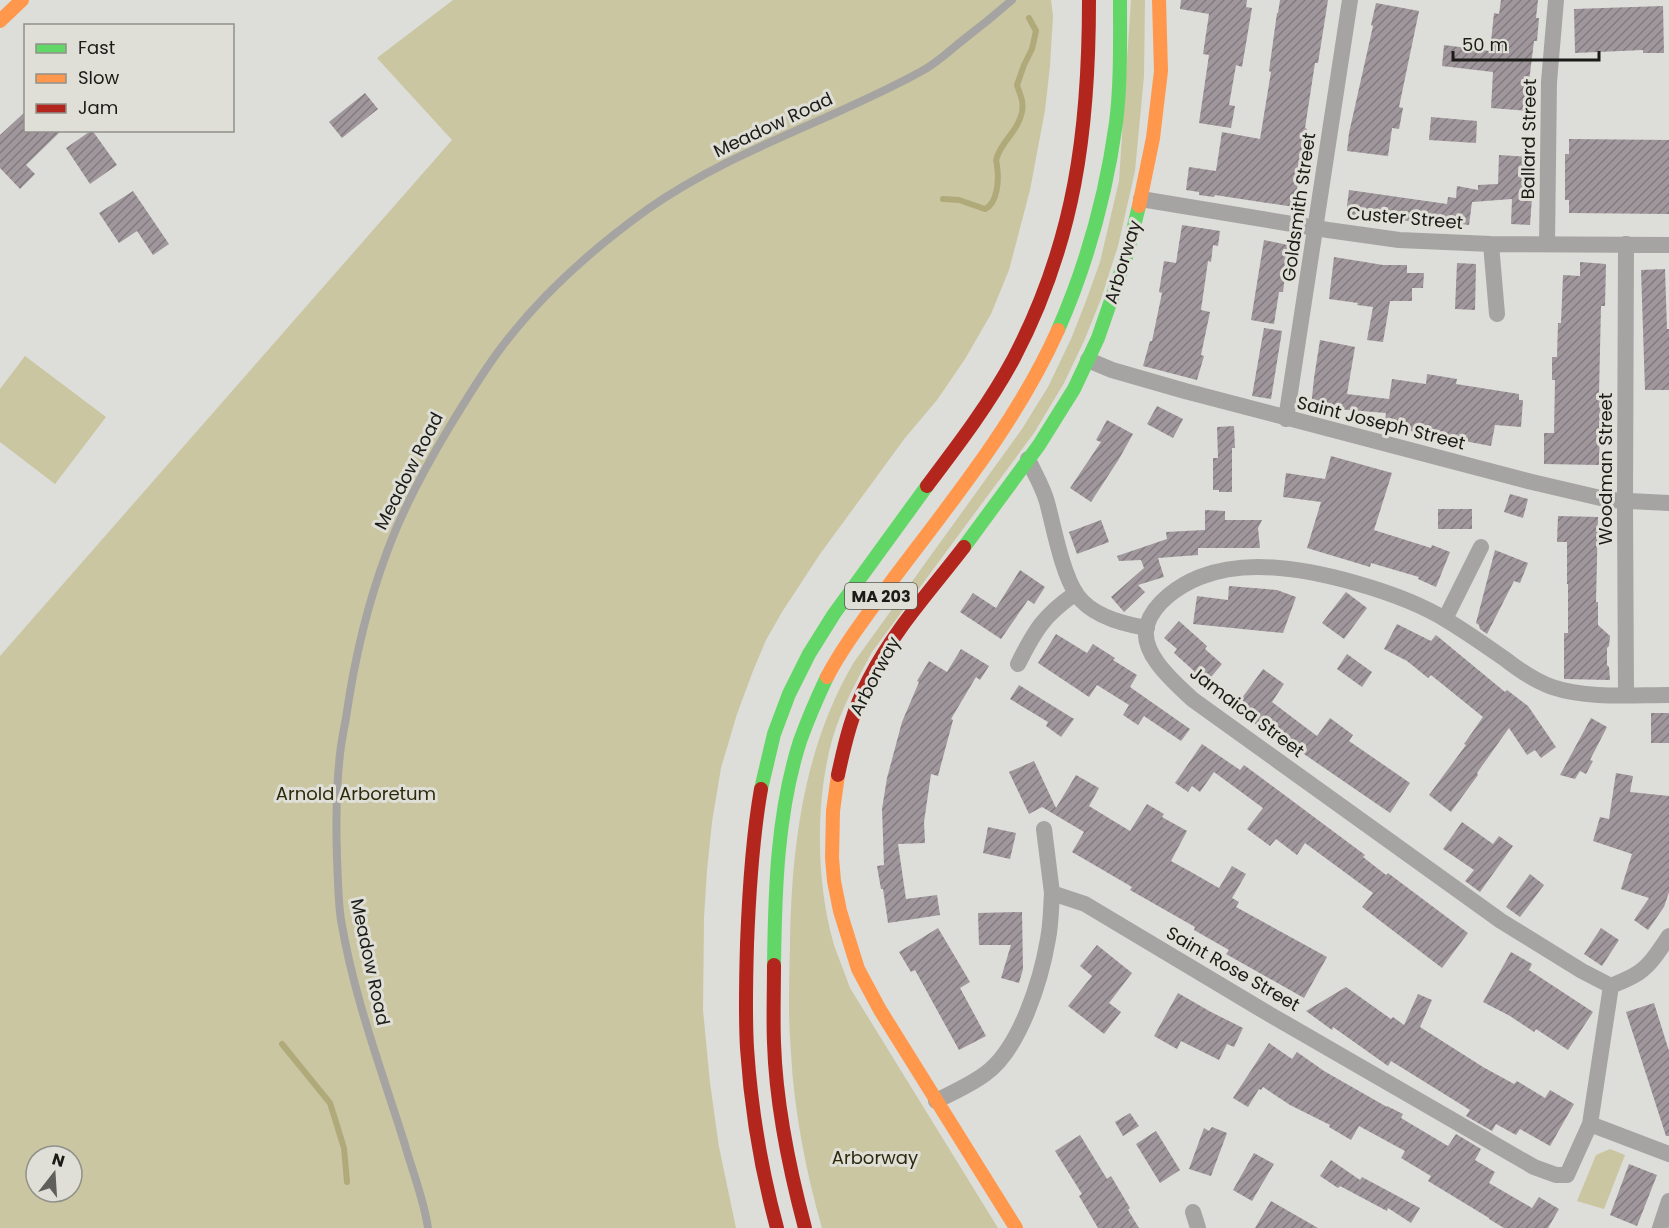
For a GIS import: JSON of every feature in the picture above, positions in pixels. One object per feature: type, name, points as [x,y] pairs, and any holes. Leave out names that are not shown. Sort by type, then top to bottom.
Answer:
[{"type":"main road","points":[[0,21],[22,0]]},
{"type":"main road","name":"MA 203","points":[[777,1228],[756,1129],[746,1034],[750,856],[755,815],[766,761],[788,694],[815,644],[834,614],[976,419],[1013,359],[1035,312],[1062,241],[1079,168],[1088,93],[1089,0]]},
{"type":"main road","name":"Arborway","points":[[806,1228],[790,1166],[775,1059],[777,863],[784,805],[792,771],[813,708],[840,654],[999,435],[1028,389],[1061,323],[1089,247],[1106,186],[1112,154],[1118,115],[1120,0]]},
{"type":"main road","name":"Arborway","points":[[1016,1228],[880,1010],[858,969],[840,911],[834,881],[832,858],[836,783],[850,724],[869,679],[900,628],[963,548],[1060,412],[1074,389],[1098,338],[1127,254],[1153,138],[1160,82],[1159,0]]},
{"type":"street","name":"Goldsmith Street","points":[[1286,419],[1350,0]]},
{"type":"street","name":"Ballard Street","points":[[1547,243],[1549,82],[1556,0]]},
{"type":"street","name":"Custer Street","points":[[1141,199],[1399,240],[1491,244],[1669,245]]},
{"type":"street","points":[[1491,244],[1497,314]]},
{"type":"street","name":"Woodman Street","points":[[1626,244],[1626,695]]},
{"type":"street","name":"Saint Joseph Street","points":[[1088,360],[1112,370],[1286,419],[1543,484],[1609,500],[1669,503]]},
{"type":"street","points":[[1028,459],[1046,499],[1059,548],[1076,593],[1090,608],[1101,615],[1147,628],[1158,607],[1174,592],[1194,580],[1222,570],[1255,567],[1295,570],[1349,581],[1399,598],[1445,619],[1535,680],[1550,686],[1585,694],[1669,695]]},
{"type":"street","points":[[1445,619],[1480,547]]},
{"type":"street","points":[[1018,664],[1033,634],[1046,618],[1076,593]]},
{"type":"street","name":"Jamaica Street","points":[[1147,628],[1149,647],[1160,666],[1192,699],[1501,921],[1582,971],[1611,986]]},
{"type":"street","points":[[936,1101],[986,1073],[1010,1047],[1025,1016],[1040,977],[1049,937],[1052,893],[1044,829]]},
{"type":"street","name":"Saint Rose Street","points":[[1052,893],[1085,904],[1269,1014],[1534,1167],[1556,1175],[1567,1175],[1590,1124],[1611,986]]},
{"type":"street","points":[[1611,986],[1642,970],[1650,963],[1669,936]]},
{"type":"street","points":[[1590,1124],[1669,1154]]},
{"type":"street","points":[[1660,1228],[1669,1201]]},
{"type":"lane","name":"Meadow Road","points":[[428,1228],[420,1192],[361,1010],[346,948],[340,916],[336,823],[339,763],[352,680],[376,585],[387,550],[405,511],[435,450],[491,360],[565,277],[597,249],[649,209],[716,168],[836,114],[921,72],[1012,0]]},
{"type":"green space","name":"Arnold Arboretum","points":[[453,0],[1051,0],[1053,16],[1050,66],[1045,110],[1030,190],[1009,270],[991,314],[965,359],[937,400],[905,438],[820,554],[782,612],[766,640],[753,671],[721,768],[707,871],[703,1010],[719,1147],[736,1228],[0,1228],[0,656],[452,140],[377,58]]},
{"type":"green space","name":"Arborway","points":[[1131,0],[1145,0],[1144,76],[1135,171],[1118,246],[1101,299],[1064,383],[1034,433],[872,652],[840,717],[832,740],[826,764],[820,816],[821,870],[828,921],[850,988],[998,1228],[822,1228],[798,1119],[789,1014],[793,874],[803,800],[812,764],[837,695],[854,662],[1022,429],[1048,387],[1071,339],[1100,262],[1119,181]]},
{"type":"green space","points":[[25,356],[106,417],[55,484],[0,442],[0,389]]},
{"type":"green space","points":[[1610,1149],[1625,1155],[1604,1209],[1577,1201],[1596,1155]]},
{"type":"building","points":[[1181,0],[1247,0],[1246,7],[1252,8],[1242,67],[1236,65],[1229,105],[1235,106],[1231,128],[1199,123],[1209,55],[1203,54],[1209,14],[1180,9]]},
{"type":"building","points":[[1280,0],[1328,0],[1318,63],[1315,63],[1294,207],[1215,195],[1214,197],[1199,195],[1199,192],[1186,190],[1189,167],[1216,171],[1222,132],[1260,139]]},
{"type":"building","points":[[1501,0],[1538,0],[1537,41],[1534,41],[1528,90],[1530,90],[1529,111],[1491,108],[1493,72],[1442,66],[1444,45],[1490,51],[1494,13],[1499,14]]},
{"type":"building","points":[[1376,3],[1419,11],[1399,107],[1403,108],[1399,129],[1392,128],[1388,156],[1347,151]]},
{"type":"building","points":[[1663,6],[1664,53],[1643,53],[1643,50],[1575,53],[1574,9]]},
{"type":"building","points":[[365,93],[378,109],[342,138],[329,122]]},
{"type":"building","points":[[24,113],[24,132],[60,132],[26,165],[35,174],[20,189],[0,168],[0,135]]},
{"type":"building","points":[[1431,117],[1477,121],[1476,143],[1429,140]]},
{"type":"building","points":[[89,132],[93,132],[117,165],[90,184],[66,148]]},
{"type":"building","points":[[1569,139],[1669,140],[1669,214],[1569,213],[1569,200],[1565,200],[1565,154],[1569,154]]},
{"type":"building","points":[[1499,155],[1528,157],[1525,197],[1532,197],[1530,225],[1511,224],[1512,199],[1472,202],[1469,225],[1346,214],[1349,190],[1447,204],[1448,197],[1456,198],[1457,186],[1478,190],[1478,185],[1498,184]]},
{"type":"building","points":[[133,191],[169,244],[153,255],[137,231],[119,243],[99,213]]},
{"type":"building","points":[[1182,225],[1220,231],[1218,246],[1213,245],[1211,262],[1208,261],[1201,310],[1210,312],[1201,355],[1204,356],[1197,380],[1143,366],[1150,341],[1152,341],[1162,293],[1159,292],[1164,261],[1176,263]]},
{"type":"building","points":[[1264,240],[1288,245],[1283,292],[1279,292],[1274,324],[1251,320]]},
{"type":"building","points":[[1334,257],[1383,265],[1407,265],[1407,273],[1424,273],[1423,288],[1412,288],[1412,301],[1390,301],[1383,342],[1367,340],[1373,307],[1329,299]]},
{"type":"building","points":[[1580,262],[1606,264],[1605,306],[1601,306],[1599,465],[1544,464],[1544,433],[1554,433],[1555,380],[1552,380],[1552,357],[1557,357],[1563,275],[1580,276]]},
{"type":"building","points":[[1457,263],[1476,264],[1475,310],[1455,309]]},
{"type":"building","points":[[1665,269],[1667,329],[1669,329],[1669,390],[1645,390],[1641,270]]},
{"type":"building","points":[[1264,328],[1282,331],[1271,399],[1252,396]]},
{"type":"building","points":[[1320,340],[1355,347],[1347,394],[1389,399],[1392,379],[1426,384],[1427,374],[1457,379],[1456,384],[1519,394],[1519,400],[1523,400],[1521,427],[1495,425],[1491,446],[1384,426],[1386,413],[1311,407]]},
{"type":"building","points":[[1157,406],[1183,419],[1173,438],[1147,424]]},
{"type":"building","points":[[1107,420],[1133,434],[1091,502],[1070,488],[1101,442],[1096,440]]},
{"type":"building","points":[[1234,426],[1232,492],[1219,492],[1219,490],[1213,490],[1213,458],[1218,458],[1217,427]]},
{"type":"building","points":[[1331,456],[1392,473],[1374,530],[1450,552],[1436,587],[1418,579],[1419,577],[1371,563],[1370,567],[1307,548],[1321,502],[1283,497],[1286,473],[1325,479]]},
{"type":"building","points":[[1510,494],[1528,499],[1523,518],[1504,512]]},
{"type":"building","points":[[1438,509],[1472,509],[1472,529],[1438,529]]},
{"type":"building","points":[[1205,510],[1225,511],[1225,520],[1262,520],[1258,528],[1260,548],[1198,548],[1198,555],[1158,558],[1164,577],[1138,585],[1145,592],[1124,612],[1111,597],[1144,568],[1141,560],[1119,561],[1117,556],[1167,539],[1166,532],[1205,530]]},
{"type":"building","points":[[1558,516],[1598,517],[1596,602],[1598,602],[1598,625],[1610,636],[1607,665],[1610,680],[1564,679],[1564,633],[1568,633],[1567,542],[1557,542]]},
{"type":"building","points":[[1101,520],[1109,542],[1077,554],[1069,532]]},
{"type":"building","points":[[1495,550],[1528,563],[1520,583],[1514,581],[1487,634],[1476,623]]},
{"type":"building","points":[[1020,570],[1045,587],[1034,604],[1028,600],[1001,639],[960,612],[973,593],[996,608]]},
{"type":"building","points":[[1229,586],[1277,590],[1296,597],[1283,633],[1193,624],[1197,596],[1228,600]]},
{"type":"building","points":[[1346,592],[1367,608],[1344,639],[1322,623]]},
{"type":"building","points":[[1179,621],[1207,646],[1205,649],[1222,664],[1206,683],[1174,653],[1177,649],[1164,638]]},
{"type":"building","points":[[1397,624],[1431,641],[1436,635],[1505,692],[1507,690],[1528,706],[1556,747],[1541,758],[1535,750],[1527,755],[1509,728],[1451,812],[1429,795],[1466,745],[1464,744],[1483,717],[1431,675],[1428,678],[1407,661],[1384,649]]},
{"type":"building","points":[[1056,634],[1087,653],[1093,644],[1137,675],[1130,687],[1190,729],[1181,741],[1144,716],[1138,725],[1123,715],[1129,705],[1097,685],[1089,697],[1038,663]]},
{"type":"building","points":[[961,649],[989,666],[980,680],[976,677],[951,719],[953,720],[938,776],[931,774],[924,822],[925,843],[898,844],[906,899],[937,895],[940,915],[888,923],[877,866],[884,865],[882,809],[887,778],[902,722],[919,682],[917,681],[929,661],[947,672]]},
{"type":"building","points":[[1347,654],[1372,672],[1362,687],[1337,669]]},
{"type":"building","points":[[1263,669],[1284,684],[1272,702],[1317,736],[1330,718],[1353,735],[1349,741],[1410,783],[1390,813],[1234,709]]},
{"type":"building","points":[[1019,685],[1074,719],[1061,737],[1046,726],[1048,722],[1010,699]]},
{"type":"building","points":[[1651,713],[1669,713],[1669,743],[1651,743]]},
{"type":"building","points":[[1591,718],[1607,727],[1590,760],[1593,761],[1586,774],[1580,771],[1575,779],[1560,775]]},
{"type":"building","points":[[1202,744],[1240,770],[1244,765],[1365,855],[1363,857],[1386,875],[1388,873],[1468,933],[1442,968],[1362,907],[1373,893],[1305,843],[1297,855],[1276,839],[1270,846],[1247,829],[1263,808],[1214,772],[1200,792],[1192,786],[1188,792],[1175,783]]},
{"type":"building","points":[[1034,761],[1056,808],[1076,775],[1099,788],[1089,806],[1130,831],[1147,804],[1164,814],[1162,817],[1187,831],[1171,861],[1219,888],[1232,866],[1246,874],[1232,898],[1239,902],[1236,907],[1327,957],[1304,998],[1226,954],[1229,950],[1194,930],[1195,927],[1130,890],[1132,887],[1072,852],[1084,832],[1042,807],[1029,814],[1009,772]]},
{"type":"building","points":[[1616,773],[1633,776],[1630,792],[1669,796],[1669,892],[1664,907],[1648,930],[1634,920],[1649,898],[1621,889],[1632,854],[1593,841],[1600,817],[1609,819]]},
{"type":"building","points":[[1462,822],[1493,844],[1499,836],[1513,846],[1480,892],[1465,881],[1474,870],[1443,849]]},
{"type":"building","points":[[988,827],[1016,833],[1010,859],[983,853]]},
{"type":"building","points":[[1530,874],[1544,885],[1520,917],[1506,907]]},
{"type":"building","points":[[1022,912],[1023,969],[1019,983],[1001,978],[1011,945],[979,945],[978,913]]},
{"type":"building","points":[[938,928],[970,982],[960,988],[986,1036],[959,1050],[915,970],[911,972],[899,952]]},
{"type":"building","points":[[1601,928],[1619,940],[1602,966],[1584,954]]},
{"type":"building","points":[[1097,945],[1132,973],[1109,1003],[1121,1012],[1104,1034],[1068,1006],[1092,976],[1080,966]]},
{"type":"building","points":[[1511,952],[1532,964],[1529,970],[1593,1012],[1568,1050],[1536,1029],[1534,1032],[1483,1002]]},
{"type":"building","points":[[1346,987],[1391,1019],[1393,1017],[1404,1025],[1418,994],[1432,1000],[1420,1027],[1514,1084],[1517,1081],[1545,1098],[1550,1090],[1574,1104],[1550,1146],[1520,1129],[1516,1135],[1496,1124],[1492,1131],[1466,1116],[1470,1110],[1391,1061],[1388,1066],[1306,1011]]},
{"type":"building","points":[[1178,993],[1243,1028],[1234,1047],[1227,1044],[1219,1060],[1181,1041],[1177,1049],[1154,1036]]},
{"type":"building","points":[[1654,1003],[1669,1051],[1669,1136],[1666,1136],[1626,1012]]},
{"type":"building","points":[[1269,1043],[1292,1059],[1297,1052],[1324,1071],[1403,1114],[1401,1118],[1448,1146],[1456,1134],[1481,1149],[1475,1160],[1495,1172],[1489,1183],[1532,1208],[1539,1197],[1559,1209],[1548,1228],[1504,1228],[1428,1181],[1431,1176],[1401,1158],[1405,1151],[1359,1126],[1351,1140],[1329,1127],[1330,1125],[1290,1105],[1263,1087],[1259,1089],[1248,1107],[1233,1098]]},
{"type":"building","points":[[1130,1113],[1139,1126],[1123,1136],[1115,1122]]},
{"type":"building","points":[[1212,1127],[1227,1133],[1211,1176],[1189,1169],[1204,1128],[1209,1131]]},
{"type":"building","points":[[1156,1131],[1180,1170],[1160,1183],[1136,1144]]},
{"type":"building","points":[[1080,1135],[1107,1179],[1111,1176],[1139,1228],[1098,1228],[1079,1196],[1082,1194],[1055,1151]]},
{"type":"building","points":[[1254,1153],[1274,1164],[1252,1201],[1233,1190]]},
{"type":"building","points":[[1331,1160],[1360,1180],[1362,1177],[1420,1208],[1411,1223],[1388,1208],[1387,1211],[1340,1186],[1338,1188],[1320,1176]]},
{"type":"building","points":[[1629,1164],[1657,1175],[1637,1226],[1610,1215]]},
{"type":"building","points":[[1271,1201],[1318,1228],[1255,1228]]},
{"type":"waterway","points":[[943,199],[959,200],[985,209],[993,202],[998,184],[997,157],[1017,125],[1022,112],[1022,101],[1017,85],[1032,49],[1036,31],[1029,18]]},
{"type":"waterway","points":[[282,1044],[330,1103],[344,1148],[347,1182]]},
{"type":"traffic: fast","points":[[1058,330],[1078,280],[1094,229],[1112,150],[1119,93],[1120,0]]},
{"type":"traffic: fast","points":[[964,547],[1039,445],[1074,389],[1098,338],[1127,254],[1139,206]]},
{"type":"traffic: fast","points":[[761,789],[774,734],[789,694],[809,654],[834,614],[927,486]]},
{"type":"traffic: fast","points":[[774,965],[775,908],[786,796],[800,741],[827,677]]},
{"type":"traffic: slow","points":[[0,21],[22,0]]},
{"type":"traffic: slow","points":[[1139,206],[1153,138],[1161,71],[1159,0]]},
{"type":"traffic: slow","points":[[827,677],[858,628],[1003,429],[1042,364],[1058,330]]},
{"type":"traffic: slow","points":[[838,775],[833,811],[834,881],[840,911],[858,969],[880,1010],[1016,1228]]},
{"type":"traffic: jam","points":[[927,486],[973,424],[1005,375],[1035,314],[1051,271],[1065,228],[1081,140],[1086,94],[1089,0]]},
{"type":"traffic: jam","points":[[838,775],[854,714],[863,690],[879,661],[901,627],[964,547]]},
{"type":"traffic: jam","points":[[761,789],[753,847],[749,905],[746,1035],[758,1139],[777,1228]]},
{"type":"traffic: jam","points":[[774,965],[777,1090],[789,1160],[805,1228]]}]
